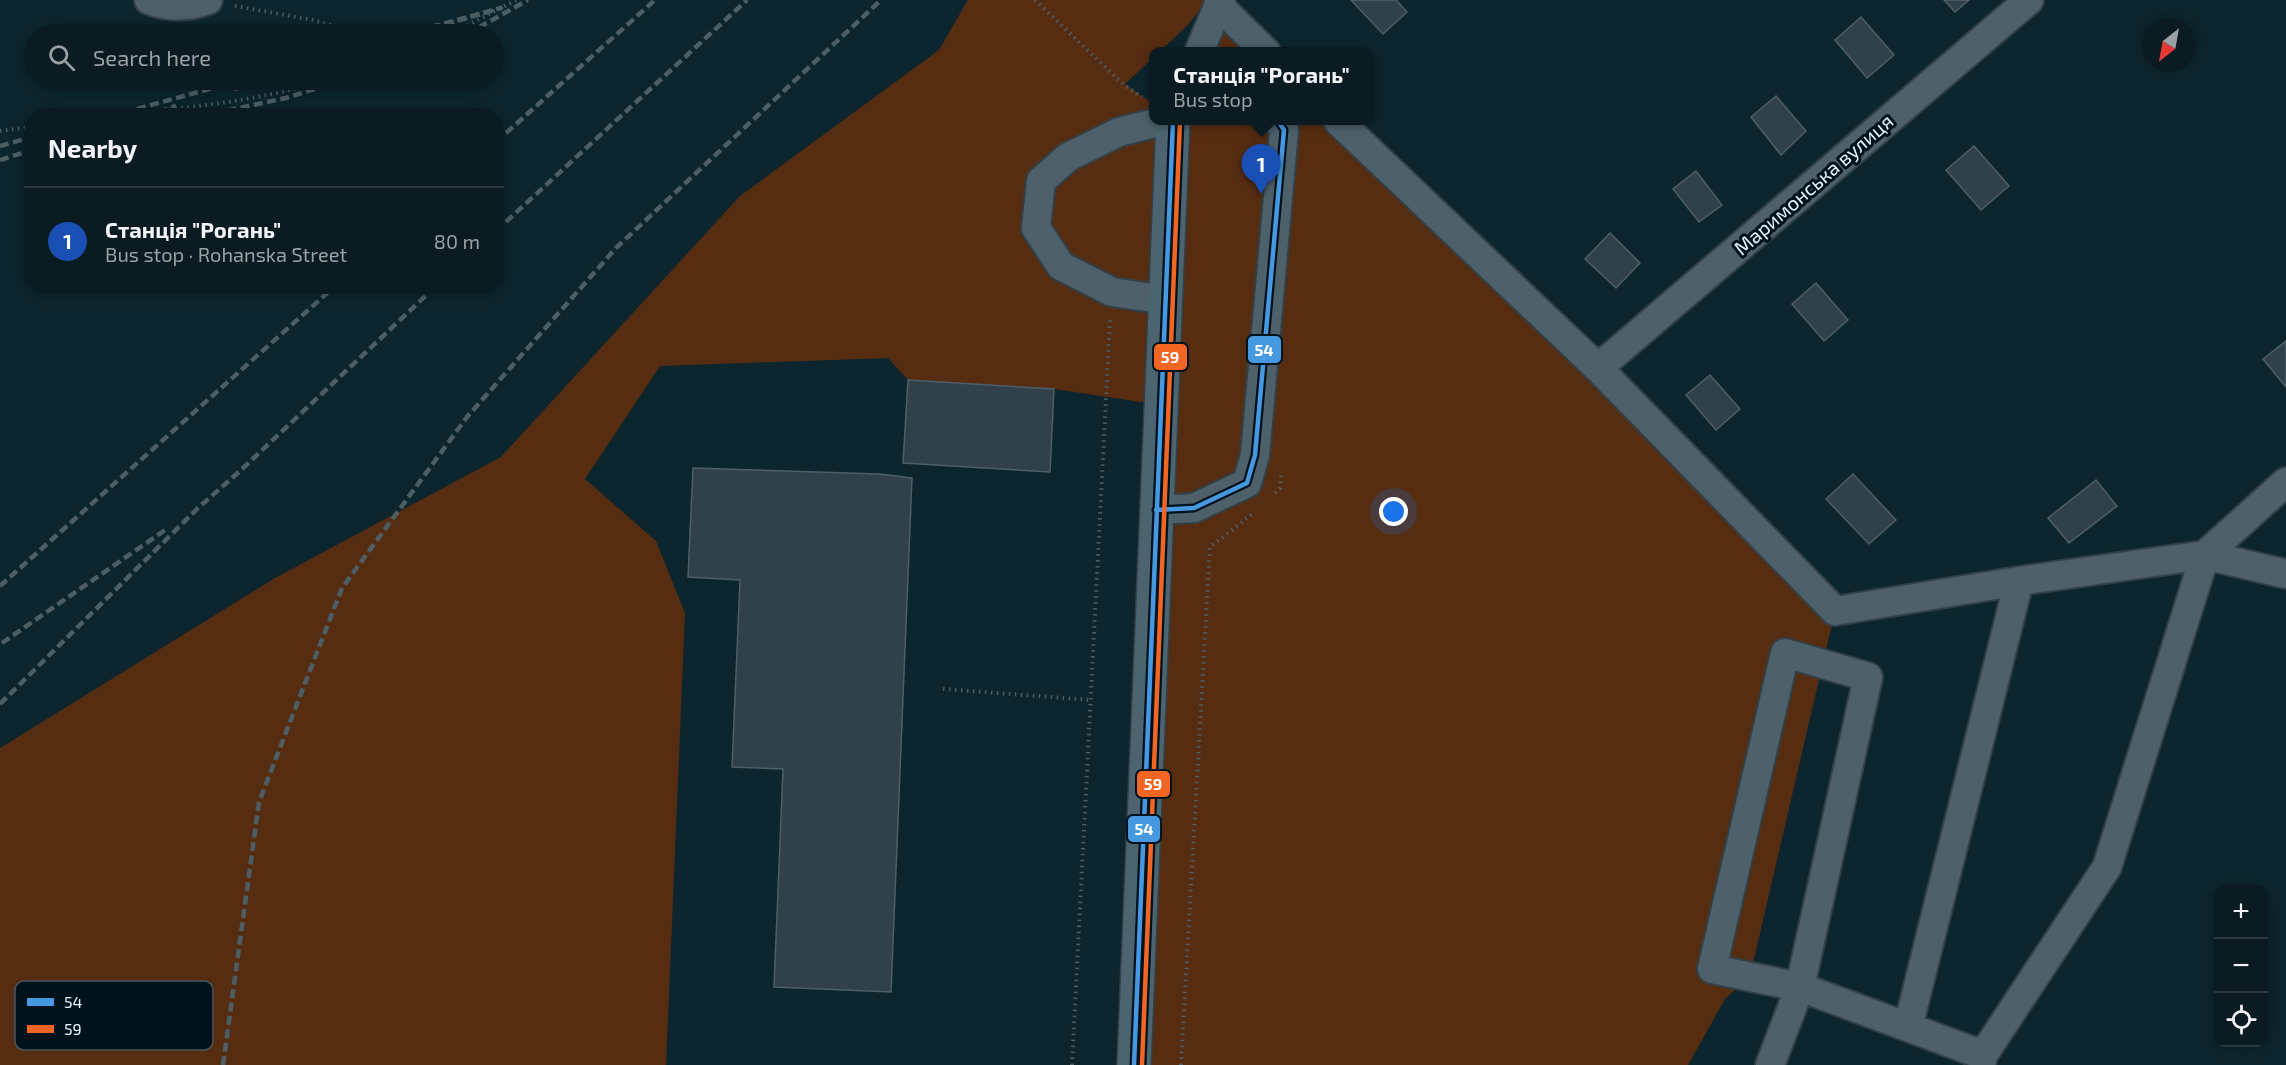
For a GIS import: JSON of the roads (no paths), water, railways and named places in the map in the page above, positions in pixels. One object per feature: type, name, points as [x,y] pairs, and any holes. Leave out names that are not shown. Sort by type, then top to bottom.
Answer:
[{"type":"main road","points":[[1134,1065],[1173,125]]},
{"type":"street","points":[[149,0],[160,5],[182,6],[206,1]]},
{"type":"street","name":"Маримонська вулиця","points":[[1598,368],[2029,0]]},
{"type":"street","points":[[1201,47],[1220,2],[1262,47]]},
{"type":"street","points":[[1149,124],[1119,132],[1068,157],[1041,182],[1036,228],[1061,266],[1112,292],[1166,300]]},
{"type":"street","points":[[1156,510],[1194,508],[1247,483],[1255,454],[1284,130],[1281,125]]},
{"type":"street","points":[[1343,125],[1598,368],[1834,611],[2019,581],[2205,555],[2286,574]]},
{"type":"street","points":[[1770,1065],[1800,987],[1868,677],[1785,653],[1712,969],[1800,987],[1908,1027],[1982,1060],[2107,867],[2205,555],[2286,482]]},
{"type":"street","points":[[1908,1027],[2019,581]]},
{"type":"railway","points":[[485,24],[528,0]]},
{"type":"railway","points":[[504,135],[655,0]]},
{"type":"railway","points":[[504,224],[747,0]]},
{"type":"railway","points":[[223,1065],[259,802],[342,588],[467,417],[616,248],[881,0]]},
{"type":"railway","points":[[442,24],[501,8],[447,24]]},
{"type":"railway","points":[[140,108],[206,90]]},
{"type":"railway","points":[[239,108],[311,90]]},
{"type":"railway","points":[[170,108],[176,106]]},
{"type":"railway","points":[[0,146],[24,139]]},
{"type":"railway","points":[[0,160],[24,152]]},
{"type":"railway","points":[[0,586],[326,294]]},
{"type":"railway","points":[[0,704],[198,508],[428,294]]},
{"type":"railway","points":[[2,643],[168,528]]},
{"type":"place","name":"Станція \"Рогань\"","points":[[1261,194]]}]
